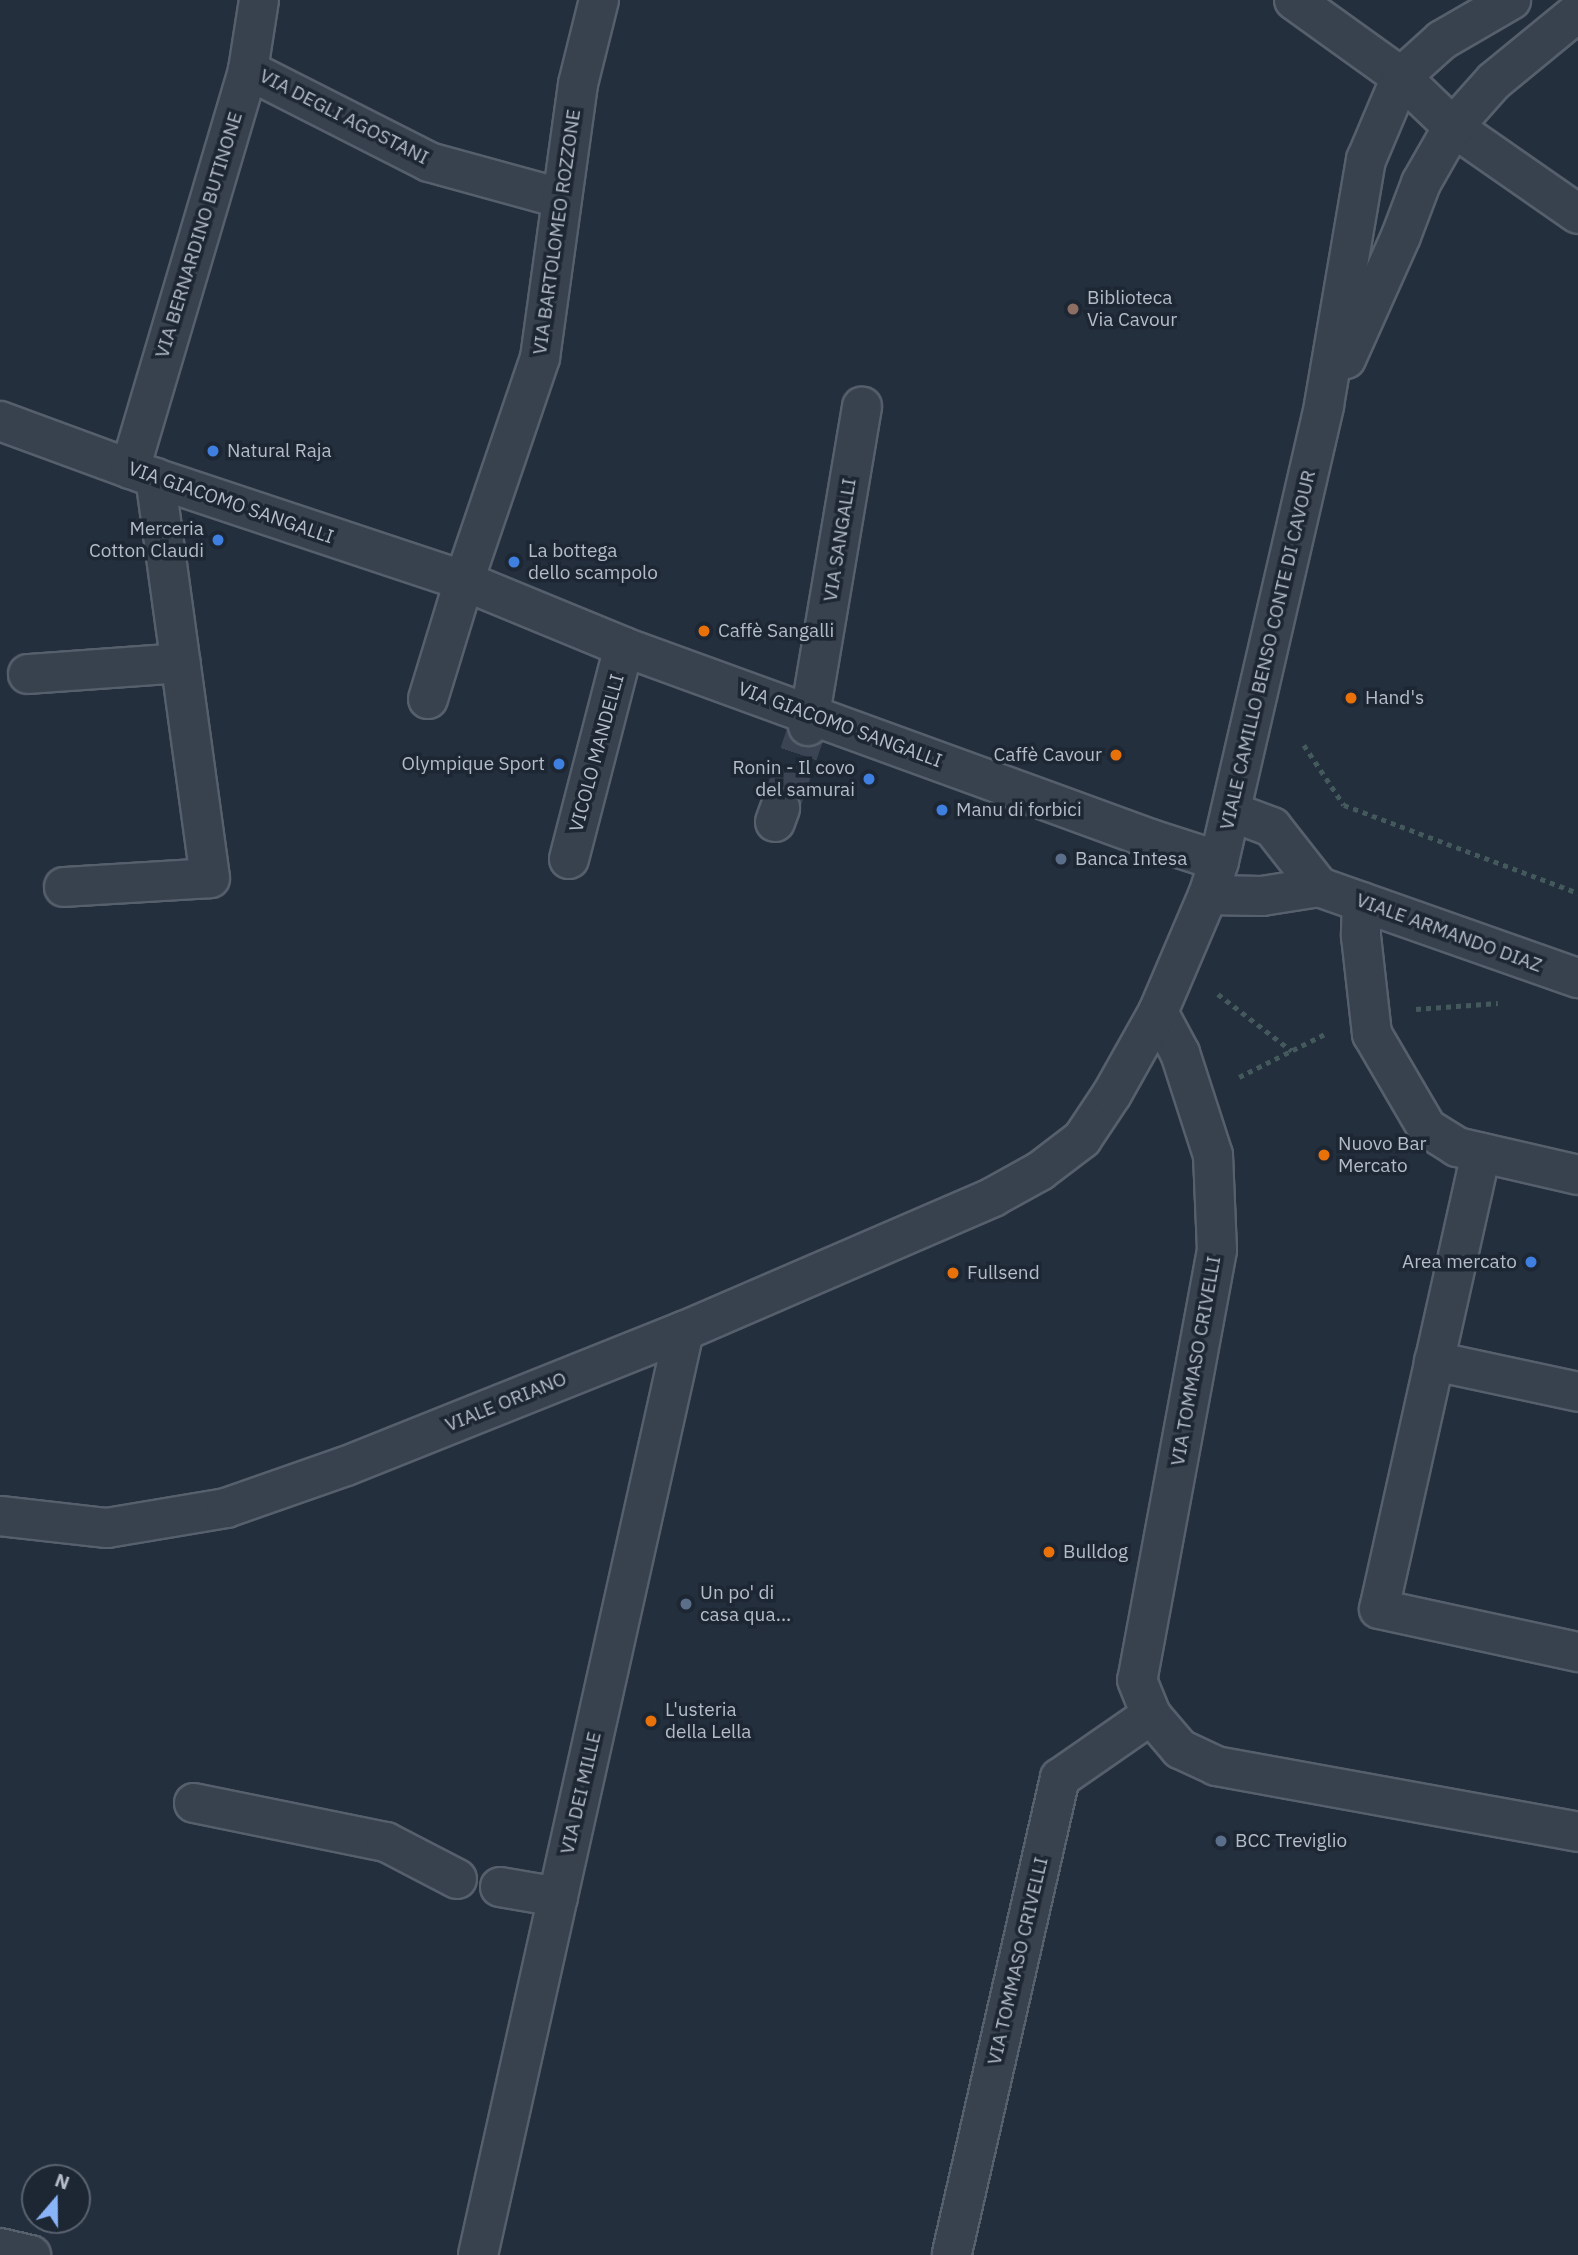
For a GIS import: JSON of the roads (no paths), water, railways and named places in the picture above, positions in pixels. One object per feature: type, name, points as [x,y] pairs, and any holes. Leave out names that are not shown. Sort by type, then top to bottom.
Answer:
[{"type":"street","name":"VIA BERNARDINO BUTINONE","points":[[64,887],[210,878],[181,663],[142,473],[248,70],[259,0]]},
{"type":"street","name":"VIA BARTOLOMEO ROZZONE","points":[[464,581],[540,358],[560,198],[578,84],[599,0]]},
{"type":"street","points":[[1294,0],[1401,77],[1453,127],[1578,214]]},
{"type":"street","points":[[1401,77],[1442,40],[1511,0]]},
{"type":"street","name":"VIALE CAMILLO BENSO CONTE DI CAVOUR","points":[[1325,405],[1401,236],[1421,183],[1453,127],[1494,81],[1578,12]]},
{"type":"street","name":"VIA DEGLI AGOSTANI","points":[[248,70],[429,162],[560,198]]},
{"type":"street","name":"VIALE CAMILLO BENSO CONTE DI CAVOUR","points":[[1158,1012],[1214,878],[1232,812],[1325,405],[1366,160],[1401,77]]},
{"type":"street","name":"VIA SANGALLI","points":[[809,720],[862,407]]},
{"type":"street","name":"VIA GIACOMO SANGALLI","points":[[0,421],[142,473],[464,581],[809,720],[1151,839],[1214,878]]},
{"type":"street","points":[[428,699],[464,581]]},
{"type":"street","name":"VICOLO MANDELLI","points":[[569,859],[624,647]]},
{"type":"street","points":[[28,674],[181,663]]},
{"type":"street","points":[[1232,812],[1272,827],[1320,887]]},
{"type":"street","name":"VIALE ARMANDO DIAZ","points":[[1214,878],[1262,896],[1320,887],[1578,978]]},
{"type":"street","points":[[1362,902],[1361,936],[1373,1034],[1427,1128],[1457,1147],[1578,1175]]},
{"type":"street","name":"VIALE ORIANO","points":[[0,1516],[107,1528],[226,1508],[346,1466],[684,1331],[993,1197],[1040,1171],[1082,1139],[1112,1094],[1158,1012]]},
{"type":"street","name":"VIA TOMMASO CRIVELLI","points":[[1158,1012],[1180,1053],[1213,1155],[1217,1251],[1138,1680],[1151,1715],[1180,1749],[1216,1766],[1578,1832]]},
{"type":"street","points":[[1481,1153],[1379,1609],[1578,1653]]},
{"type":"street","name":"VIA DEI MILLE","points":[[478,2255],[684,1331]]},
{"type":"street","points":[[1434,1361],[1578,1392]]},
{"type":"street","name":"VIA TOMMASO CRIVELLI","points":[[953,2253],[1060,1778],[1151,1715]]},
{"type":"street","points":[[194,1803],[386,1842],[457,1879]]},
{"type":"street","points":[[500,1887],[558,1897]]},
{"type":"street","points":[[0,2248],[31,2255]]},
{"type":"tunnel","points":[[780,808],[808,726]]},
{"type":"place","name":"Biblioteca Via Cavour","points":[[1073,309]]},
{"type":"place","name":"Natural Raja","points":[[213,451]]},
{"type":"place","name":"Merceria Cotton Claudi","points":[[218,540]]},
{"type":"place","name":"La bottega dello scampolo","points":[[514,562]]},
{"type":"place","name":"Caffè Sangalli","points":[[704,631]]},
{"type":"place","name":"Hand's","points":[[1351,698]]},
{"type":"place","name":"Caffè Cavour","points":[[1116,755]]},
{"type":"place","name":"Olympique Sport","points":[[559,764]]},
{"type":"place","name":"Ronin - Il covo del samurai","points":[[869,779]]},
{"type":"place","name":"Manu di forbici","points":[[942,810]]},
{"type":"place","name":"Banca Intesa","points":[[1061,859]]},
{"type":"place","name":"Nuovo Bar Mercato","points":[[1324,1155]]},
{"type":"place","name":"Area mercato","points":[[1531,1262]]},
{"type":"place","name":"Fullsend","points":[[953,1273]]},
{"type":"place","name":"Bulldog","points":[[1049,1552]]},
{"type":"place","name":"Un po' di casa qua...","points":[[686,1604]]},
{"type":"place","name":"L'usteria della Lella","points":[[651,1721]]},
{"type":"place","name":"BCC Treviglio","points":[[1221,1841]]}]
